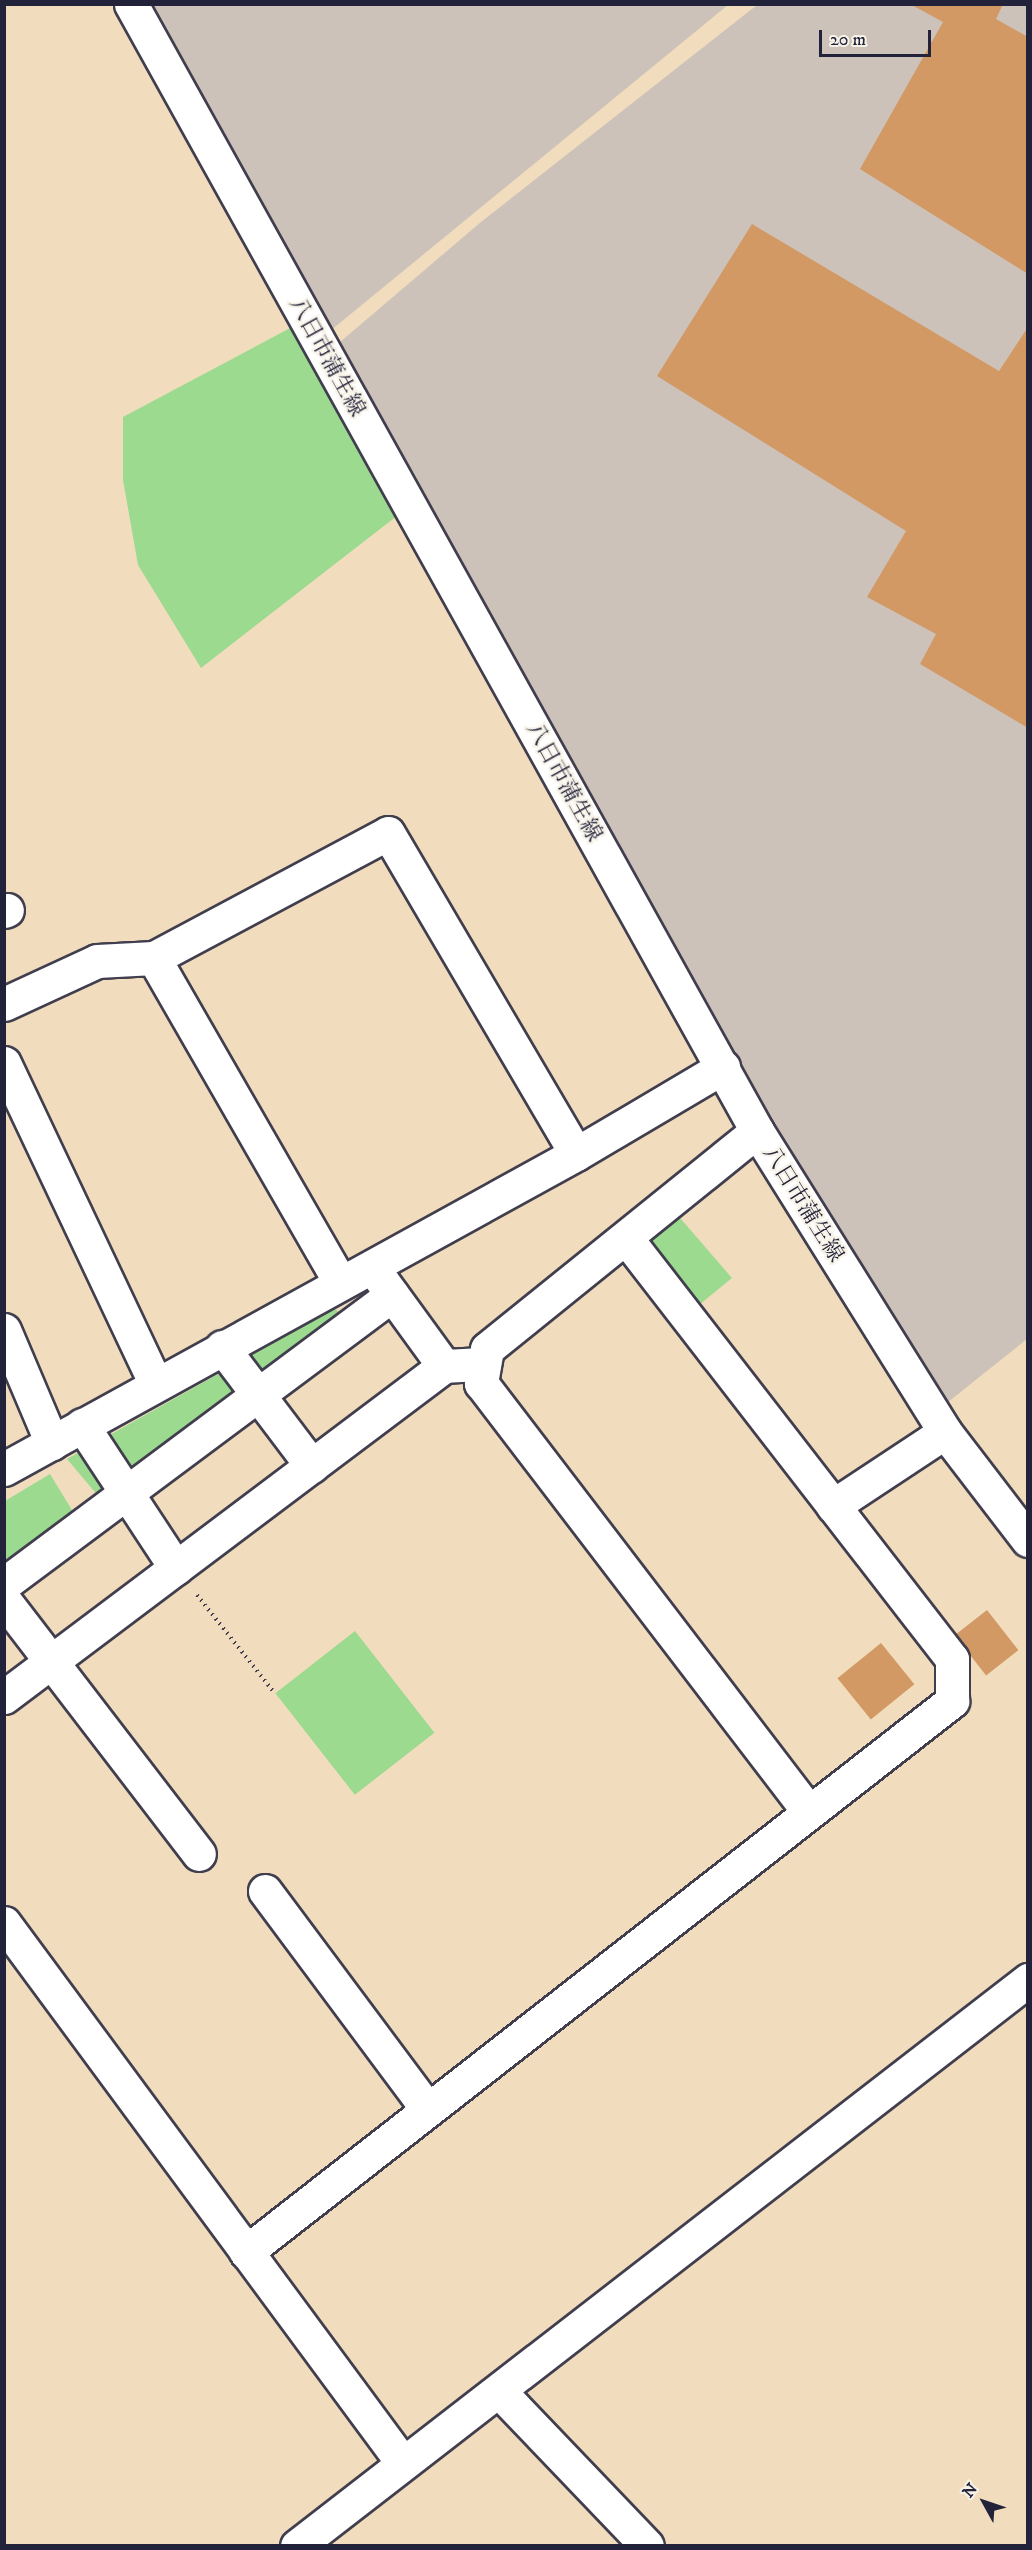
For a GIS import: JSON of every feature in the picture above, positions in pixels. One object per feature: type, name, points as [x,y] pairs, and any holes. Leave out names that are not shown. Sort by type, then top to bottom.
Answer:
[{"type":"street","name":"八日市蒲生線","points":[[131,4],[757,1131],[945,1432],[1028,1540]]},
{"type":"street","points":[[4,1004],[97,962],[154,958],[388,833],[576,1154]]},
{"type":"street","points":[[154,958],[340,1282]]},
{"type":"street","points":[[4,1063],[155,1383]]},
{"type":"street","points":[[4,1469],[155,1383],[576,1154],[723,1067]]},
{"type":"street","points":[[757,1131],[487,1349],[481,1383],[809,1812]]},
{"type":"street","points":[[246,2252],[427,2108],[952,1701],[952,1659],[626,1238]]},
{"type":"street","points":[[370,1265],[444,1366]]},
{"type":"street","points":[[4,1584],[392,1295]]},
{"type":"street","points":[[4,1330],[52,1443]]},
{"type":"street","points":[[222,1347],[312,1466]]},
{"type":"street","points":[[4,1697],[444,1366],[483,1364]]},
{"type":"street","points":[[82,1425],[176,1568]]},
{"type":"street","points":[[833,1506],[945,1432]]},
{"type":"street","points":[[4,1600],[199,1854]]},
{"type":"street","points":[[265,1891],[427,2108]]},
{"type":"street","points":[[4,1923],[402,2462]]},
{"type":"street","points":[[297,2546],[402,2462],[499,2391],[1028,1980]]},
{"type":"street","points":[[499,2391],[647,2546]]},
{"type":"path","points":[[176,1568],[274,1692]]},
{"type":"shaded area","points":[[130,5],[728,5],[319,340]]},
{"type":"shaded area","points":[[757,5],[1027,5],[1027,1339],[933,1414],[333,348],[481,222]]},
{"type":"green space","points":[[292,327],[402,512],[201,668],[138,565],[123,480],[123,417]]},
{"type":"green space","points":[[674,1211],[732,1278],[688,1314],[622,1248]]},
{"type":"green space","points":[[334,1309],[347,1316],[99,1497],[67,1459]]},
{"type":"green space","points":[[50,1474],[75,1515],[5,1565],[5,1501]]},
{"type":"green space","points":[[355,1631],[434,1733],[355,1795],[275,1693]]},
{"type":"building","points":[[910,4],[1003,4],[996,19],[1028,37],[1028,274],[860,169],[943,22]]},
{"type":"building","points":[[752,224],[999,371],[1028,327],[1028,728],[920,664],[936,634],[867,597],[906,531],[657,376]]},
{"type":"building","points":[[987,1610],[1018,1650],[986,1675],[955,1635]]},
{"type":"building","points":[[881,1643],[914,1684],[871,1719],[837,1678]]}]
